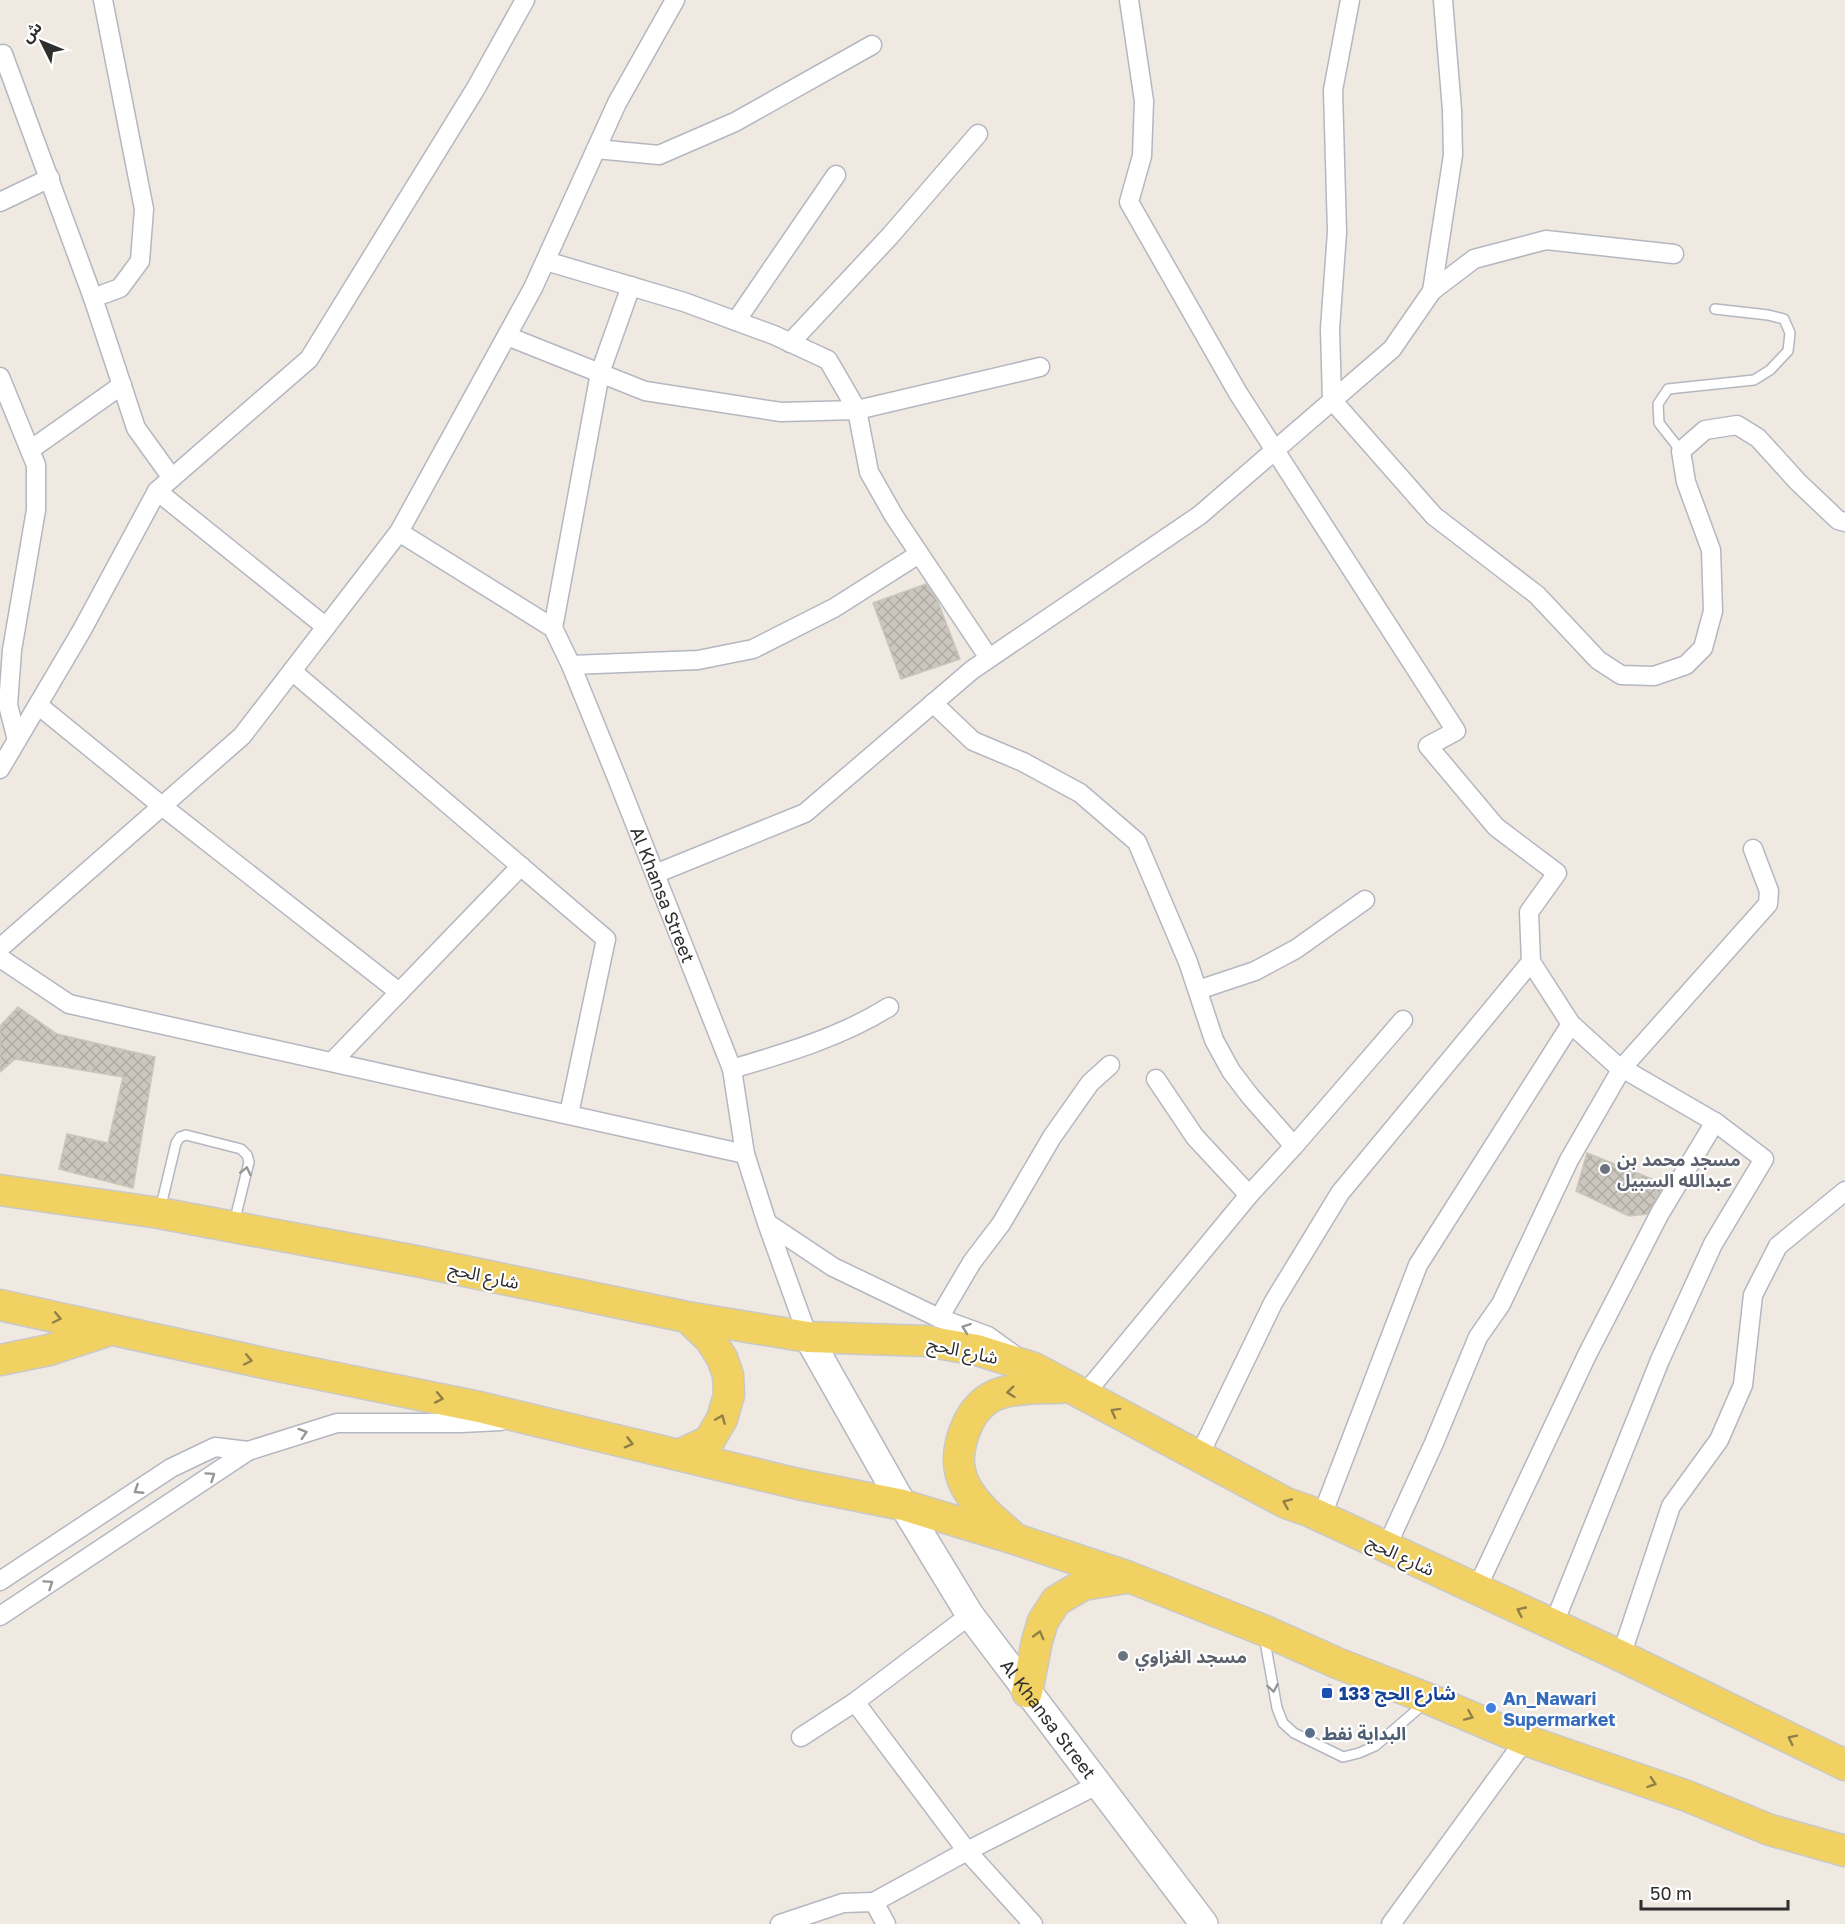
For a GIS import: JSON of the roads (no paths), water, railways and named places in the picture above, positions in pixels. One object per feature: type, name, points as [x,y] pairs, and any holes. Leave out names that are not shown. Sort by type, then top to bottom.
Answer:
[{"type":"main road","name":"شارع الحج","points":[[0,1190],[159,1213],[416,1261],[687,1317],[808,1337],[926,1341],[977,1350],[1034,1368],[1286,1503],[1309,1511],[1621,1656],[1845,1765]]},
{"type":"main road","points":[[0,1305],[273,1365],[479,1407],[798,1484],[903,1505],[1129,1577],[1263,1630],[1525,1740],[1687,1796],[1770,1830],[1845,1851]]},
{"type":"main road","points":[[679,1455],[709,1441],[723,1419],[729,1395],[728,1375],[722,1358],[710,1339],[687,1317]]},
{"type":"main road","points":[[0,1360],[49,1350],[110,1329]]},
{"type":"main road","points":[[1018,1540],[974,1500],[959,1473],[958,1454],[962,1435],[973,1413],[984,1402],[1000,1393],[1077,1391]]},
{"type":"main road","points":[[1028,1692],[1043,1621],[1056,1601],[1083,1585],[1129,1577]]},
{"type":"street","points":[[93,298],[120,288],[140,261],[144,209],[103,0]]},
{"type":"street","points":[[0,948],[242,736],[399,532],[533,288],[616,103],[675,0]]},
{"type":"street","points":[[1129,0],[1144,101],[1142,156],[1129,202],[1239,393],[1456,731],[1428,746],[1496,827],[1557,873],[1529,912],[1531,962],[1571,1024],[1616,1064],[1715,1122],[1764,1159],[1713,1244],[1659,1359],[1553,1626]]},
{"type":"street","points":[[1350,0],[1333,90],[1337,232],[1330,329],[1332,400],[1434,516],[1537,595],[1598,660],[1621,675],[1654,676],[1686,665],[1703,648],[1713,611],[1711,550],[1686,482],[1681,451],[1705,430],[1737,425],[1758,438],[1798,482],[1838,520],[1845,522]]},
{"type":"street","points":[[1432,291],[1453,155],[1452,110],[1443,0]]},
{"type":"street","points":[[0,769],[82,630],[157,491],[309,359],[476,88],[517,4]]},
{"type":"street","points":[[596,149],[658,155],[735,122],[872,45]]},
{"type":"street","points":[[3,54],[93,298],[136,428],[172,478]]},
{"type":"street","points":[[790,343],[890,236],[978,134]]},
{"type":"street","points":[[736,321],[836,175]]},
{"type":"street","points":[[0,202],[50,178]]},
{"type":"street","points":[[655,874],[805,813],[972,670],[1200,515],[1392,349],[1432,291],[1474,259],[1546,240],[1674,254]]},
{"type":"street","points":[[546,261],[684,302],[736,321],[828,360],[857,410],[869,472],[919,554],[989,658]]},
{"type":"street","points":[[399,532],[553,628],[600,373],[632,286]]},
{"type":"street","points":[[507,336],[645,391],[781,412],[857,410],[1040,367]]},
{"type":"street","points":[[0,377],[36,465],[36,510],[12,650],[8,705],[17,740]]},
{"type":"street","points":[[30,450],[122,385]]},
{"type":"street","points":[[157,491],[326,627]]},
{"type":"street","points":[[571,664],[698,660],[753,649],[834,608],[919,554]]},
{"type":"street","name":"Al Khansa Street","points":[[553,628],[571,664],[732,1069],[745,1154],[808,1337],[903,1505],[970,1615],[1204,1924]]},
{"type":"street","points":[[292,671],[606,939],[569,1114]]},
{"type":"street","points":[[933,703],[973,741],[1023,762],[1080,793],[1137,842],[1188,962],[1214,1040],[1231,1071],[1294,1146]]},
{"type":"street","points":[[38,705],[162,806],[399,992]]},
{"type":"street","points":[[1386,1548],[1434,1443],[1478,1337],[1501,1304],[1569,1160],[1622,1068],[1768,904],[1769,891],[1754,849]]},
{"type":"street","points":[[332,1062],[521,866]]},
{"type":"street","points":[[1198,990],[1255,971],[1296,949],[1365,900]]},
{"type":"street","points":[[0,958],[69,1004],[745,1154]]},
{"type":"street","points":[[1199,1456],[1273,1303],[1340,1193],[1531,962]]},
{"type":"street","points":[[732,1069],[785,1054],[863,1024],[889,1007]]},
{"type":"street","points":[[1077,1391],[1403,1020]]},
{"type":"street","points":[[1321,1518],[1418,1265],[1571,1024]]},
{"type":"street","points":[[939,1318],[972,1262],[1001,1224],[1052,1137],[1090,1083],[1110,1065]]},
{"type":"street","points":[[1156,1079],[1195,1137],[1249,1195]]},
{"type":"street","points":[[1476,1590],[1587,1355],[1660,1213],[1715,1122]]},
{"type":"street","points":[[1621,1656],[1671,1506],[1719,1440],[1743,1385],[1753,1295],[1778,1246],[1845,1191]]},
{"type":"street","points":[[767,1223],[833,1267],[939,1318],[988,1336],[1034,1368]]},
{"type":"street","points":[[0,1617],[248,1451],[337,1423],[461,1423],[529,1419]]},
{"type":"street","points":[[0,1581],[171,1468],[215,1447],[248,1451]]},
{"type":"street","points":[[801,1737],[855,1702],[970,1615]]},
{"type":"street","points":[[855,1702],[967,1851],[1033,1924]]},
{"type":"street","points":[[1391,1924],[1525,1740]]},
{"type":"street","points":[[780,1924],[843,1903],[873,1902],[1097,1785]]},
{"type":"street","points":[[873,1902],[886,1924]]},
{"type":"lane","points":[[1681,451],[1659,423],[1658,404],[1668,389],[1755,380],[1770,370],[1788,351],[1790,333],[1784,319],[1715,309]]},
{"type":"lane","points":[[159,1213],[176,1143],[180,1137],[186,1135],[241,1149],[247,1155],[249,1162],[232,1228]]},
{"type":"lane","points":[[1263,1630],[1277,1708],[1283,1723],[1294,1733],[1343,1756],[1359,1753],[1375,1746],[1429,1699]]},
{"type":"place","name":"مسجد محمد بن عبدالله السبيل","points":[[1605,1169]]},
{"type":"place","name":"مسجد الغزاوي","points":[[1123,1656]]},
{"type":"place","name":"شارع الحج 133","points":[[1327,1693]]},
{"type":"place","name":"An_Nawari Supermarket","points":[[1491,1708]]},
{"type":"place","name":"البداية نفط","points":[[1310,1733]]}]
